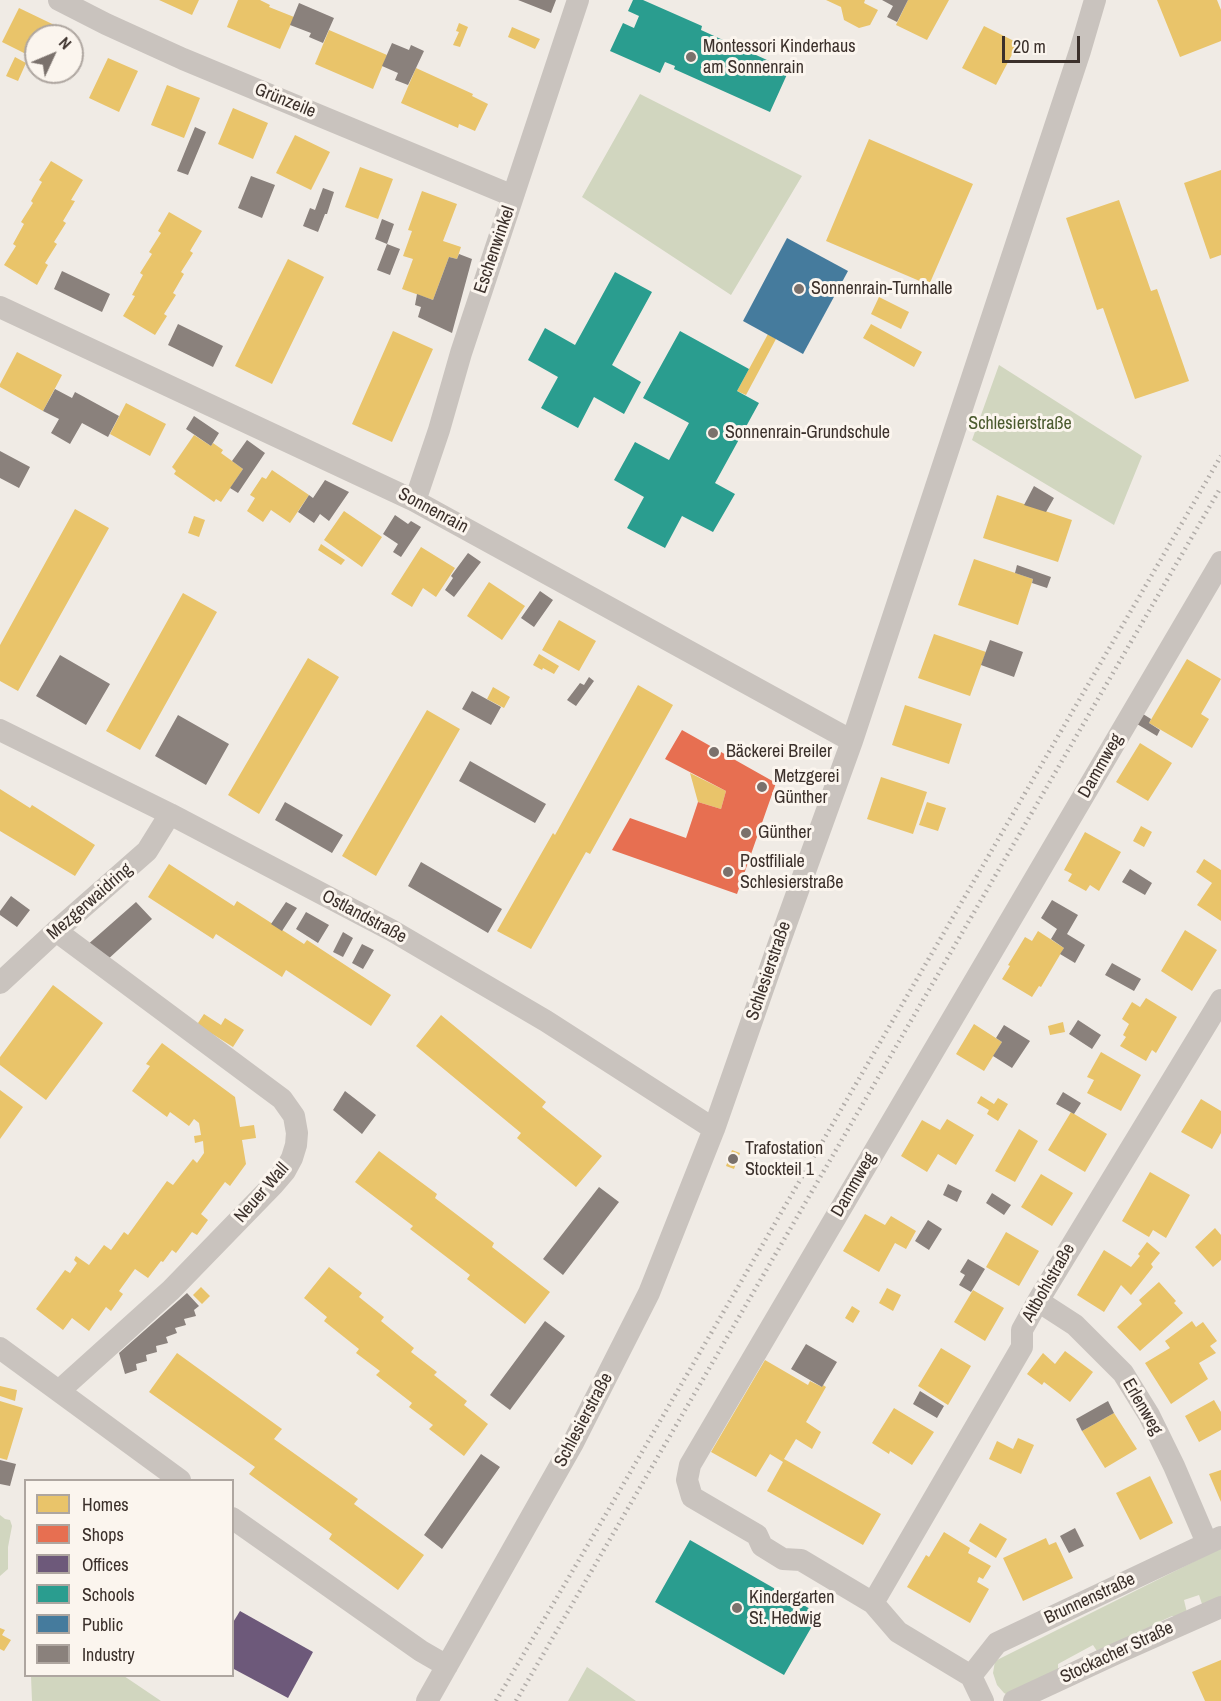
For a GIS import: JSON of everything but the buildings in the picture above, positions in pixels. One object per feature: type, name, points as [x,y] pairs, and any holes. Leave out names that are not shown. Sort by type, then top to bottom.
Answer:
[{"type":"street","name":"Grünzeile","points":[[58,0],[183,59],[513,196]]},
{"type":"street","name":"Eschenwinkel","points":[[415,501],[439,430],[460,353],[578,0]]},
{"type":"street","name":"Schlesierstraße","points":[[427,1701],[573,1443],[649,1293],[714,1129],[852,741],[1095,0]]},
{"type":"street","name":"Sonnenrain","points":[[0,307],[415,501],[852,741]]},
{"type":"street","name":"Dammweg","points":[[971,1676],[898,1632],[873,1603],[801,1560],[783,1559],[762,1546],[757,1535],[692,1497],[687,1480],[690,1465],[1221,562]]},
{"type":"street","name":"Ostlandstraße","points":[[0,729],[170,814],[383,926],[546,1021],[714,1129]]},
{"type":"street","name":"Mezgerwaidring","points":[[0,983],[147,851],[170,814]]},
{"type":"street","name":"Neuer Wall","points":[[56,931],[282,1099],[294,1116],[297,1133],[292,1158],[273,1185],[171,1290],[59,1391]]},
{"type":"street","name":"Altbohlstraße","points":[[873,1603],[1022,1347],[1022,1330],[1038,1300],[1221,1000]]},
{"type":"street","name":"Erlenweg","points":[[1038,1300],[1075,1325],[1123,1373],[1154,1425],[1214,1540]]},
{"type":"street","points":[[0,1348],[179,1479]]},
{"type":"street","points":[[234,1519],[421,1651],[447,1666]]},
{"type":"street","name":"Brunnenstraße","points":[[971,1676],[997,1643],[1214,1540]]},
{"type":"street","name":"Stockacher Straße","points":[[1014,1701],[1221,1607]]},
{"type":"street","points":[[971,1676],[983,1701]]},
{"type":"green space","points":[[640,94],[802,176],[731,295],[582,197]]},
{"type":"green space","name":"Schlesierstraße","points":[[999,365],[1142,456],[1114,525],[972,440]]},
{"type":"green space","points":[[0,1515],[10,1520],[12,1526],[8,1547],[8,1569],[0,1576]]},
{"type":"green space","points":[[1221,1548],[1221,1603],[1204,1610],[1199,1595],[1184,1600],[1188,1617],[1172,1616],[1101,1657],[1093,1645],[1058,1664],[1058,1677],[1014,1698],[1004,1693],[997,1685],[993,1673],[995,1661]]},
{"type":"green space","points":[[587,1667],[599,1675],[636,1701],[568,1701]]},
{"type":"green space","points":[[31,1677],[125,1677],[161,1701],[32,1701]]},
{"type":"railway","points":[[496,1701],[1221,456]]},
{"type":"railway","points":[[516,1701],[1221,487]]},
{"type":"place","name":"Montessori Kinderhaus am Sonnenrain","points":[[691,57]]},
{"type":"place","name":"Sonnenrain-Turnhalle","points":[[799,289]]},
{"type":"place","name":"Sonnenrain-Grundschule","points":[[713,433]]},
{"type":"place","name":"Bäckerei Breiler","points":[[714,752]]},
{"type":"place","name":"Metzgerei Günther","points":[[762,787]]},
{"type":"place","name":"Günther","points":[[746,833]]},
{"type":"place","name":"Postfiliale Schlesierstraße","points":[[728,872]]},
{"type":"place","name":"Trafostation Stockteil 1","points":[[733,1159]]},
{"type":"place","name":"Kindergarten St. Hedwig","points":[[737,1608]]}]
